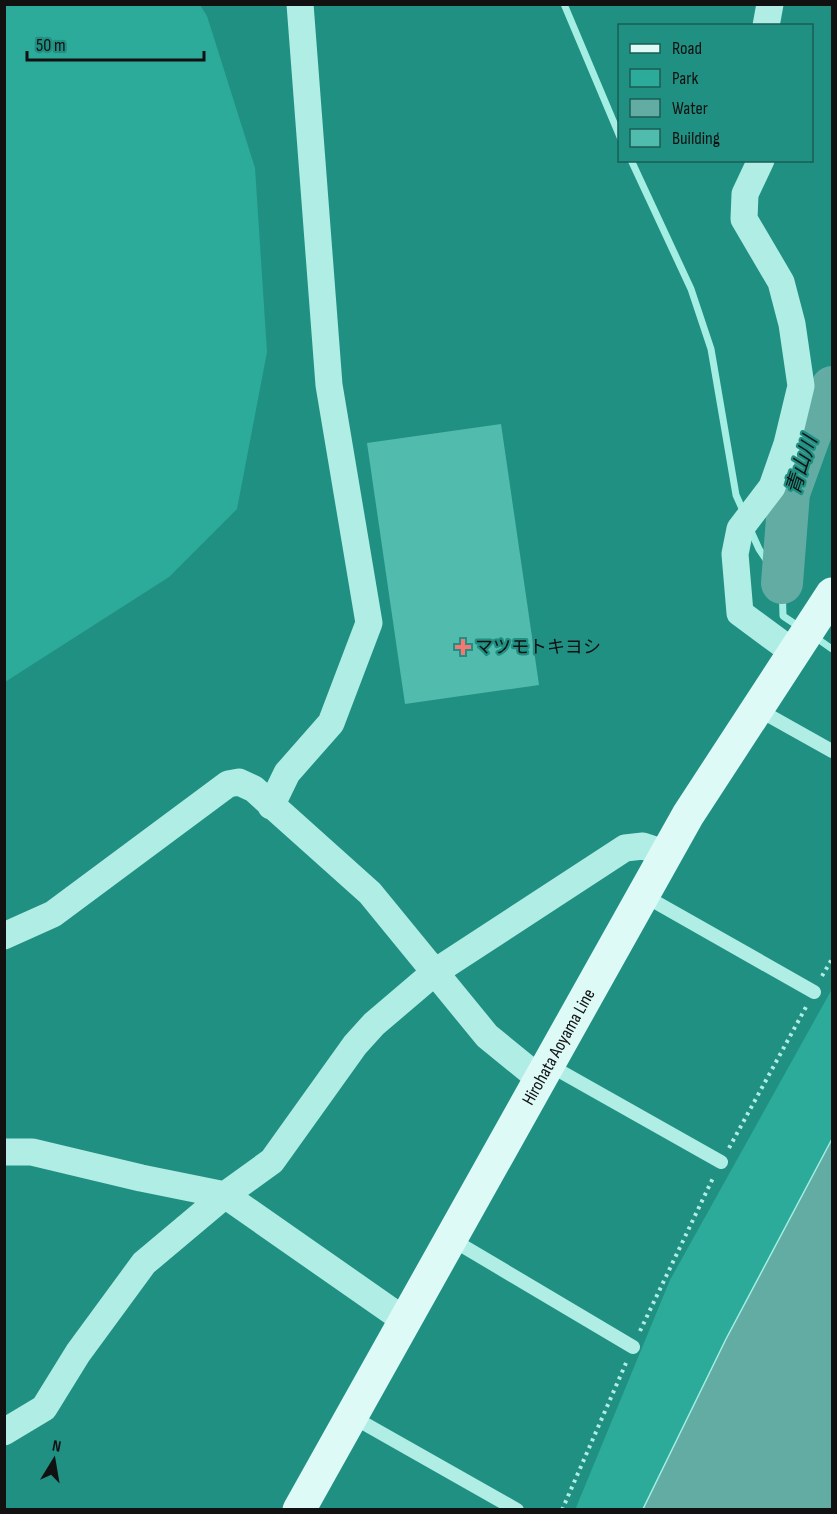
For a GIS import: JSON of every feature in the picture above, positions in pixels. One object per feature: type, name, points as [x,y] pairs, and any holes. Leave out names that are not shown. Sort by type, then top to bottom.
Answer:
[{"type":"main road","name":"Hirohata Aoyama Line","points":[[299,1509],[688,815],[827,603]]},
{"type":"street","points":[[271,806],[287,773],[331,723],[369,623],[329,385],[300,4]]},
{"type":"street","points":[[766,24],[770,4]]},
{"type":"street","points":[[760,162],[745,194],[744,219],[781,282],[792,324],[801,386],[787,444],[772,487],[740,529],[735,554],[740,613],[796,648]]},
{"type":"street","points":[[4,936],[53,914],[228,784],[239,782],[254,789],[370,893],[487,1036],[545,1072]]},
{"type":"street","points":[[4,1432],[44,1408],[78,1353],[144,1263],[225,1195],[272,1161],[355,1045],[374,1024],[435,972],[626,848],[643,846],[666,854]]},
{"type":"street","points":[[4,1152],[32,1152],[225,1195],[404,1320]]},
{"type":"lane","points":[[757,709],[832,751]]},
{"type":"lane","points":[[643,895],[814,992]]},
{"type":"lane","points":[[545,1072],[721,1162]]},
{"type":"lane","points":[[451,1239],[633,1347]]},
{"type":"lane","points":[[351,1416],[517,1509]]},
{"type":"path","points":[[562,1509],[660,1283],[721,1162],[832,959]]},
{"type":"green space","points":[[5,4],[200,5],[207,16],[255,168],[267,352],[237,509],[169,577],[5,682]]},
{"type":"green space","points":[[832,989],[832,1139],[726,1339],[643,1509],[575,1510],[670,1280]]},
{"type":"water","points":[[832,1139],[832,1509],[643,1509],[726,1339]]},
{"type":"building","points":[[501,424],[539,685],[405,704],[367,443]]},
{"type":"waterway","points":[[564,4],[618,132]]},
{"type":"waterway","points":[[632,162],[691,289],[711,349],[736,495],[744,513]]},
{"type":"waterway","name":"青山川","points":[[782,583],[789,493],[818,413],[832,387]]},
{"type":"waterway","name":"青山川","points":[[750,529],[759,549],[782,583],[783,616],[801,628]]},
{"type":"waterway","points":[[815,637],[832,649]]},
{"type":"place","name":"マツモトキヨシ","points":[[463,647]]}]
